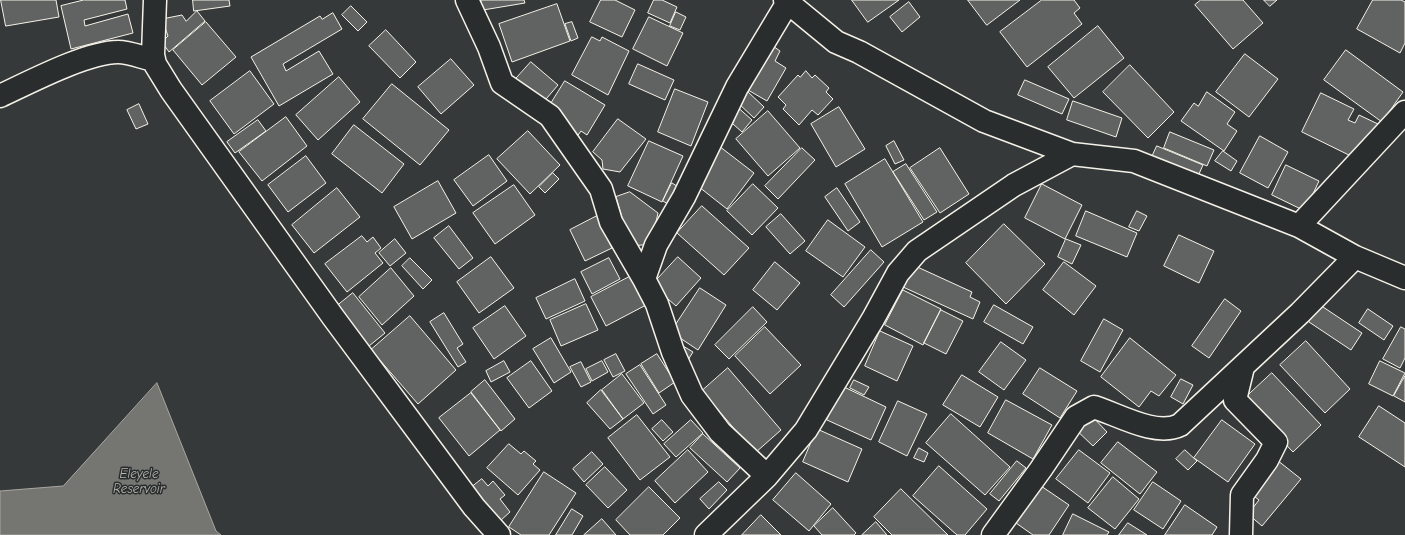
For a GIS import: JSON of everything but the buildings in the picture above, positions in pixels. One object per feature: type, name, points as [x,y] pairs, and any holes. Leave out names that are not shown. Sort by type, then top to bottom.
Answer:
[{"type":"street","points":[[155,0],[154,60],[171,90],[333,317],[474,507],[499,535]]},
{"type":"street","points":[[467,0],[489,46],[502,83],[550,116],[601,189],[611,222],[657,304],[673,352],[692,395],[720,432],[767,476]]},
{"type":"street","points":[[644,279],[656,244],[684,197],[737,87],[787,1],[836,42],[860,52],[984,121],[1072,154],[1134,161],[1299,226],[1355,257],[1405,278]]},
{"type":"street","points":[[0,96],[71,64],[99,55],[118,52],[154,60]]},
{"type":"street","points":[[1299,226],[1405,112]]},
{"type":"street","points":[[706,535],[767,476],[806,430],[873,319],[898,273],[917,251],[1014,185],[1072,154]]},
{"type":"street","points":[[992,535],[1041,469],[1076,417],[1094,407],[1154,429],[1171,430],[1180,425],[1300,313],[1355,257]]},
{"type":"street","points":[[1241,535],[1242,494],[1267,460],[1276,442],[1235,400],[1243,366]]},
{"type":"water","name":"Eleyele Reservoir","points":[[157,383],[216,531],[221,535],[0,535],[0,491],[63,486]]}]
